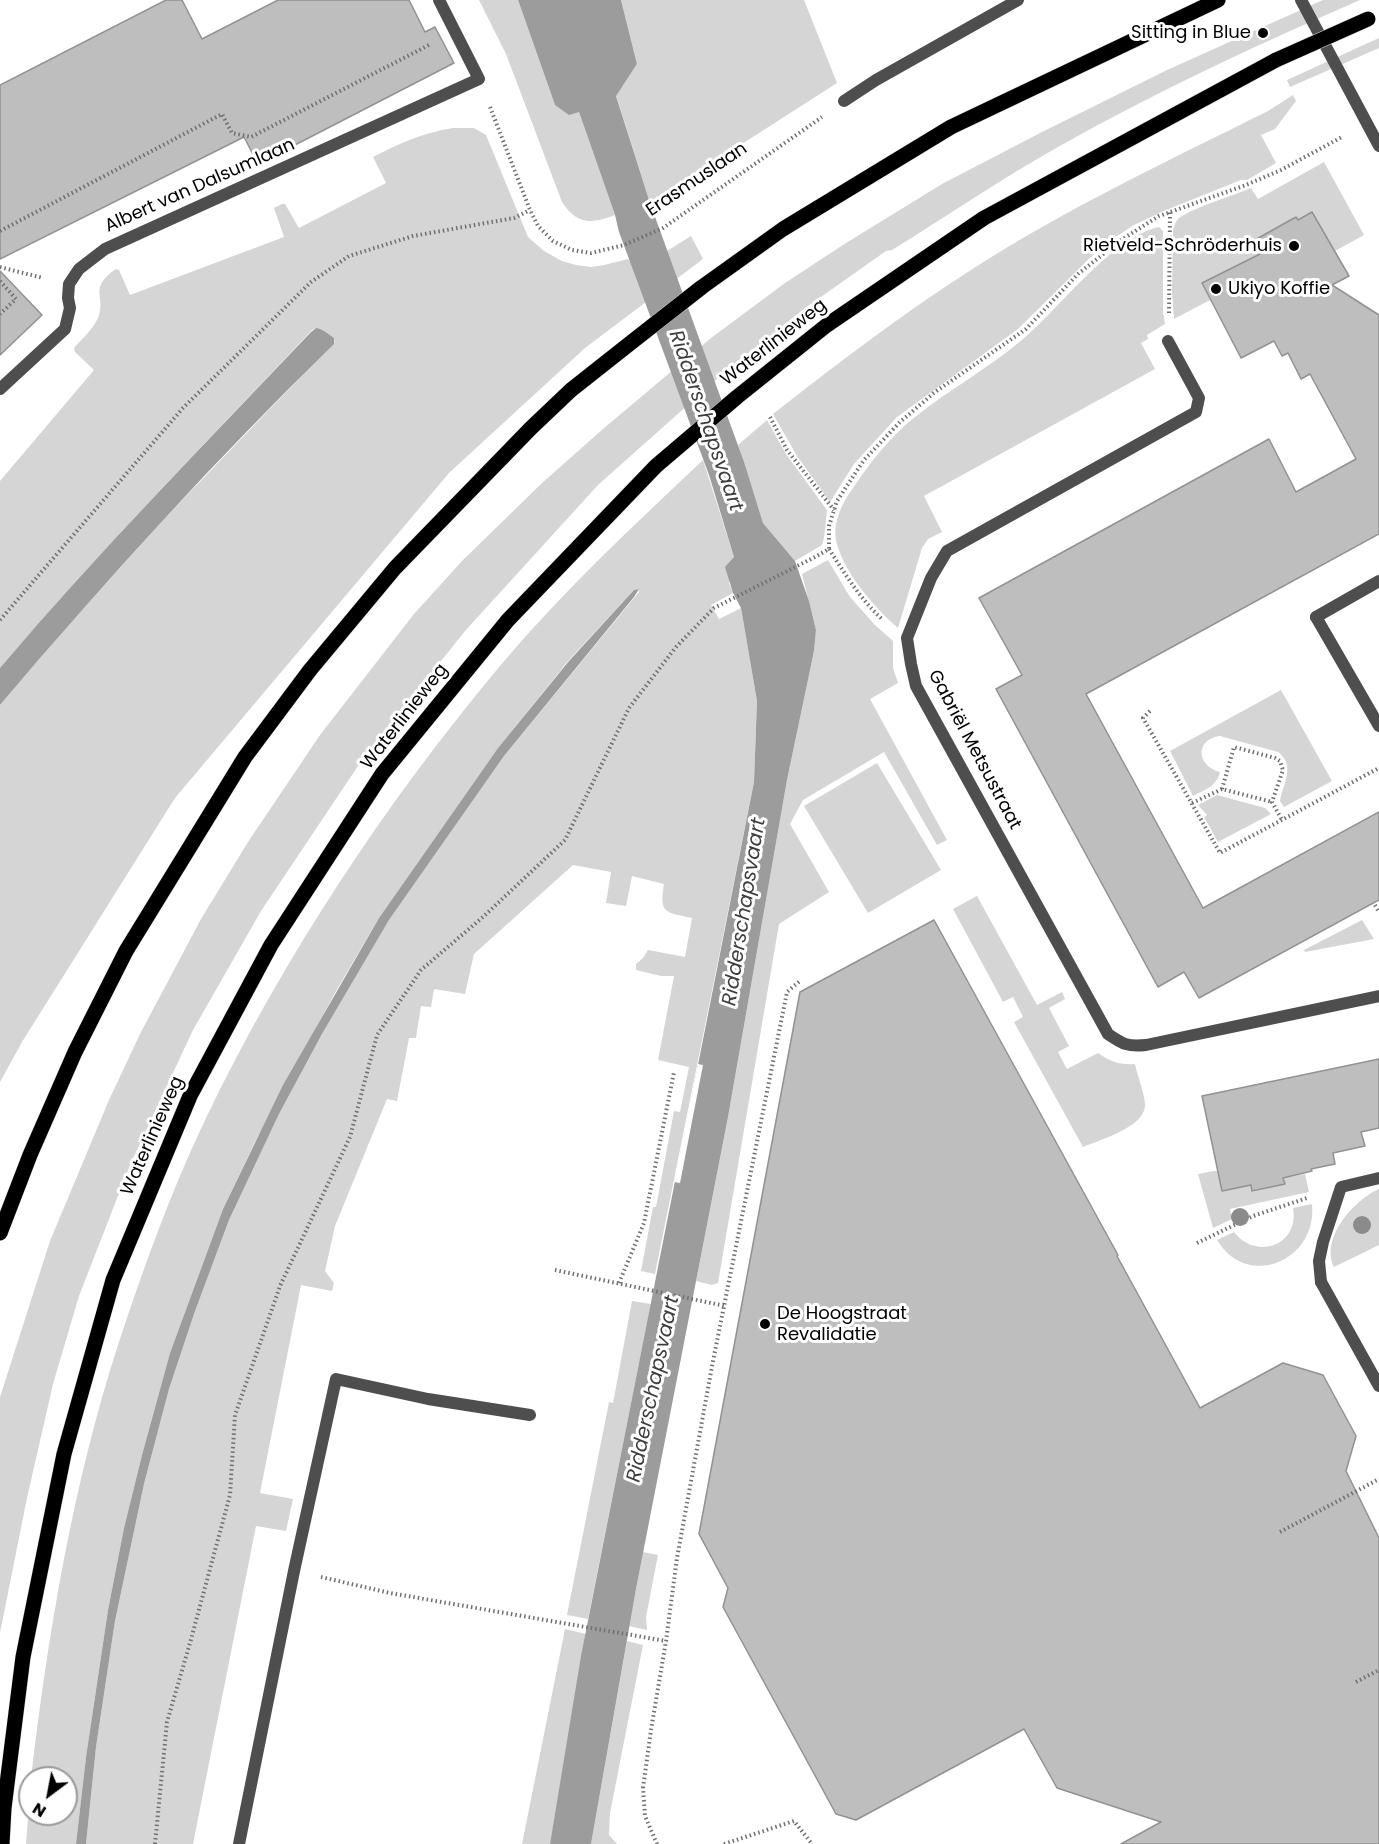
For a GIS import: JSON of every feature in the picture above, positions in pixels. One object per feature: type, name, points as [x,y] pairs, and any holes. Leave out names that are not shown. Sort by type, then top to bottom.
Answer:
[{"type":"main road","points":[[0,1233],[30,1155],[75,1052],[126,951],[245,756],[310,670],[395,568],[531,428],[572,390],[702,288],[783,229],[951,127],[1218,0]]},
{"type":"main road","name":"Waterlinieweg","points":[[2,1844],[4,1808],[23,1657],[64,1454],[113,1280],[190,1096],[272,945],[382,774],[508,620],[656,466],[737,396],[826,325],[984,218],[1276,60],[1374,17]]},
{"type":"street","points":[[440,0],[479,80]]},
{"type":"street","points":[[844,101],[876,80],[1017,0]]},
{"type":"street","points":[[1301,0],[1379,146]]},
{"type":"street","name":"Albert van Dalsumlaan","points":[[69,284],[79,269],[105,249],[479,80]]},
{"type":"street","points":[[1367,123],[1379,116]]},
{"type":"street","points":[[0,389],[65,329],[70,308],[69,284]]},
{"type":"street","name":"Gabriël Metsustraat","points":[[1168,340],[1199,398],[1196,412],[947,551],[931,578],[907,638],[910,664],[916,686],[1108,1034],[1119,1042],[1131,1046],[1146,1045],[1379,996]]},
{"type":"street","points":[[1379,581],[1316,617],[1379,726]]},
{"type":"street","points":[[1379,1178],[1341,1187],[1319,1261],[1321,1282],[1379,1386]]},
{"type":"street","points":[[239,1844],[294,1571],[336,1379],[428,1399],[530,1415]]},
{"type":"path","points":[[0,231],[222,114],[232,134],[251,137],[432,44],[430,36]]},
{"type":"path","name":"Erasmuslaan","points":[[479,80],[538,226],[553,241],[572,250],[591,253],[624,245],[663,228],[844,101]]},
{"type":"path","points":[[907,638],[893,630],[871,609],[829,549],[830,526],[837,501],[864,460],[899,423],[935,392],[1026,329],[1078,274],[1131,234],[1158,216],[1225,193],[1281,170],[1325,146]]},
{"type":"path","points":[[0,620],[183,408],[311,282],[349,256],[413,236],[514,218],[530,210]]},
{"type":"path","points":[[1168,340],[1170,212]]},
{"type":"path","points":[[0,267],[69,284]]},
{"type":"path","points":[[0,281],[15,298],[0,314]]},
{"type":"path","points":[[770,417],[788,450],[835,511]]},
{"type":"path","points":[[155,1844],[167,1722],[230,1495],[235,1414],[280,1286],[350,1137],[377,1035],[422,970],[483,917],[565,840],[629,708],[676,647],[714,608],[829,549]]},
{"type":"path","points":[[1150,711],[1143,717],[1220,852],[1379,768]]},
{"type":"path","points":[[1222,789],[1234,747],[1280,761],[1282,770],[1272,802]]},
{"type":"path","points":[[1192,803],[1222,789],[1272,802],[1282,820]]},
{"type":"path","points":[[1375,905],[1379,912]]},
{"type":"path","points":[[657,1844],[645,1816],[643,1788],[677,1558],[724,1306],[787,992],[801,980]]},
{"type":"path","points":[[619,1283],[644,1223],[674,1072]]},
{"type":"path","points":[[1197,1243],[1253,1216],[1341,1187]]},
{"type":"path","points":[[555,1270],[724,1306]]},
{"type":"path","points":[[1280,1532],[1379,1479]]},
{"type":"path","points":[[294,1571],[390,1593],[666,1641]]},
{"type":"path","points":[[1356,1682],[1379,1670]]},
{"type":"path","points":[[724,1844],[794,1821],[812,1844]]},
{"type":"shaded area","points":[[479,0],[518,0],[555,105],[579,112],[615,215],[586,221],[573,215],[562,202],[506,54]]},
{"type":"shaded area","points":[[621,0],[804,0],[837,83],[650,203],[616,95],[637,64]]},
{"type":"shaded area","points":[[1323,0],[1360,0],[1207,70],[1058,147],[892,250],[886,251],[808,306],[726,371],[598,485],[465,631],[362,760],[261,911],[193,1030],[130,1165],[79,1296],[53,1384],[0,1633],[0,1397],[50,1241],[109,1100],[141,1032],[201,919],[248,842],[320,735],[414,614],[462,561],[542,483],[711,338],[785,283],[942,184],[1167,70]]},
{"type":"shaded area","points":[[1379,38],[1379,48],[1290,87],[1287,80]]},
{"type":"shaded area","points":[[1293,95],[1296,101],[1275,129],[1261,135],[1276,163],[1247,180],[1241,180],[1134,225],[1103,245],[1018,329],[897,417],[854,464],[830,502],[797,456],[773,414],[895,322],[1007,248],[1117,186],[1268,111]]},
{"type":"shaded area","points":[[453,128],[474,128],[486,135],[528,237],[544,251],[562,261],[591,267],[628,259],[632,264],[667,251],[691,236],[703,259],[585,348],[449,473],[175,798],[22,1042],[0,1082],[0,705],[165,518],[335,341],[316,328],[312,330],[115,539],[0,668],[0,481],[94,370],[75,352],[74,348],[98,318],[101,304],[100,287],[107,276],[116,269],[119,270],[130,295],[284,237],[274,208],[285,204],[299,228],[386,183],[373,157],[412,139]]},
{"type":"shaded area","points":[[1324,162],[1364,235],[1335,251],[1312,212],[1298,220],[1294,215],[1295,218],[1253,241],[1267,267],[1202,283],[1210,300],[1174,319],[1173,231],[1179,218],[1251,188],[1258,199]]},
{"type":"shaded area","points":[[1159,227],[1163,231],[1165,324],[1147,335],[1148,339],[1141,343],[1155,369],[924,496],[942,532],[928,539],[922,548],[898,628],[862,590],[841,555],[837,544],[836,528],[842,505],[883,448],[906,424],[1023,339],[1087,275],[1123,244],[1141,233]]},
{"type":"shaded area","points":[[767,420],[786,454],[827,510],[822,545],[795,561],[763,523],[738,445]]},
{"type":"shaded area","points":[[703,460],[734,557],[729,583],[733,593],[711,605],[719,619],[741,608],[757,701],[754,782],[655,1274],[641,1271],[674,1111],[680,1112],[689,1067],[658,1060],[674,976],[661,976],[636,970],[636,964],[648,950],[685,957],[692,918],[666,910],[662,901],[664,884],[632,876],[626,906],[606,903],[611,872],[573,865],[474,954],[465,994],[434,989],[431,1007],[421,1006],[416,1038],[409,1038],[397,1101],[387,1099],[335,1226],[325,1271],[334,1283],[332,1291],[301,1285],[260,1493],[293,1499],[286,1531],[256,1526],[193,1844],[86,1844],[96,1747],[115,1621],[144,1484],[169,1389],[229,1220],[279,1114],[322,1034],[389,920],[504,756],[639,592],[638,589],[634,590],[569,660],[498,748],[379,918],[336,991],[254,1144],[223,1209],[170,1353],[142,1455],[124,1528],[108,1610],[86,1757],[76,1844],[26,1844],[27,1826],[78,1826],[78,1766],[33,1766],[54,1614],[75,1505],[118,1345],[158,1230],[206,1118],[268,999],[303,941],[339,883],[417,771],[500,666],[548,612]]},
{"type":"shaded area","points":[[828,560],[850,597],[893,641],[893,668],[898,683],[870,699],[947,840],[937,845],[884,752],[803,800],[790,824],[829,892],[779,924],[718,1283],[712,1285],[696,1281],[728,1117],[787,780],[814,651],[816,630],[802,574]]},
{"type":"shaded area","points":[[1281,690],[1332,781],[1284,807],[1280,801],[1287,775],[1283,757],[1278,752],[1220,736],[1206,742],[1202,753],[1206,764],[1220,772],[1218,777],[1210,787],[1193,796],[1170,751]]},
{"type":"shaded area","points":[[877,763],[941,870],[868,913],[804,806]]},
{"type":"shaded area","points":[[1217,795],[1265,808],[1271,814],[1218,842],[1204,817],[1207,815],[1198,805]]},
{"type":"shaded area","points":[[977,896],[1037,1005],[1062,992],[1065,999],[1049,1008],[1069,1046],[1058,1052],[1067,1069],[1098,1053],[1115,1062],[1135,1064],[1145,1106],[1143,1114],[1120,1132],[1083,1147],[1014,1022],[1023,1017],[1013,997],[1003,1002],[953,909]]},
{"type":"shaded area","points":[[1362,920],[1374,939],[1305,952],[1304,950]]},
{"type":"shaded area","points":[[1218,1171],[1222,1191],[1251,1185],[1252,1192],[1285,1184],[1284,1178],[1305,1174],[1309,1192],[1230,1209],[1232,1219],[1213,1228],[1198,1174]]},
{"type":"shaded area","points":[[1379,1189],[1379,1245],[1334,1267],[1331,1256],[1335,1232],[1359,1202]]},
{"type":"shaded area","points":[[1312,1204],[1311,1224],[1304,1240],[1293,1253],[1278,1262],[1262,1266],[1246,1264],[1230,1255],[1217,1240],[1234,1232],[1243,1241],[1253,1246],[1274,1245],[1283,1240],[1290,1231],[1293,1208]]},
{"type":"shaded area","points":[[632,1301],[651,1304],[588,1619],[567,1615],[609,1402],[613,1403]]},
{"type":"shaded area","points":[[643,1552],[658,1555],[646,1617],[647,1630],[629,1626]]},
{"type":"shaded area","points":[[565,1629],[586,1634],[550,1844],[522,1844]]},
{"type":"shaded area","points":[[627,1641],[643,1645],[610,1813],[609,1835],[617,1844],[591,1844]]},
{"type":"water","name":"Ridderschapsvaart","points":[[518,0],[621,0],[637,64],[616,96],[650,203],[744,462],[763,523],[795,561],[816,630],[814,651],[787,780],[728,1117],[636,1589],[591,1844],[550,1844],[581,1656],[754,782],[757,701],[741,608],[733,593],[725,567],[734,557],[709,475],[619,232],[579,112],[569,115],[555,105]]},
{"type":"water","points":[[316,328],[334,338],[334,344],[163,520],[0,705],[0,668],[114,540]]},
{"type":"water","points":[[639,589],[504,756],[389,920],[322,1034],[279,1114],[229,1220],[169,1389],[144,1484],[115,1621],[96,1747],[86,1844],[76,1844],[86,1757],[108,1610],[124,1528],[170,1353],[223,1209],[283,1085],[379,918],[498,748],[569,661],[634,590]]},
{"type":"pier","points":[[698,1064],[703,1065],[680,1183],[674,1182]]},
{"type":"building","points":[[166,0],[182,0],[202,39],[278,0],[409,0],[425,32],[435,27],[454,63],[258,164],[244,137],[0,259],[0,85]]},
{"type":"building","points":[[1312,212],[1349,276],[1332,285],[1379,315],[1379,534],[1086,694],[1203,908],[1379,812],[1379,900],[1199,998],[1184,972],[1158,987],[996,689],[1022,675],[979,598],[1269,439],[1296,492],[1356,459],[1310,374],[1301,379],[1288,353],[1282,356],[1274,341],[1241,358],[1202,283],[1260,254],[1253,241],[1296,217],[1298,220]]},
{"type":"building","points":[[0,271],[42,315],[0,355]]},
{"type":"building","points":[[934,920],[1200,1408],[1283,1363],[1323,1375],[1356,1436],[1346,1471],[1379,1538],[1379,1844],[1121,1844],[1161,1822],[1057,1788],[1024,1729],[856,1820],[836,1814],[723,1607],[728,1588],[699,1534],[800,992]]},
{"type":"building","points":[[1379,1059],[1379,1128],[1361,1132],[1365,1146],[1333,1153],[1335,1164],[1283,1178],[1285,1184],[1252,1191],[1251,1185],[1222,1191],[1202,1096]]},
{"type":"place","name":"Sitting in Blue","points":[[1263,33]]},
{"type":"place","name":"Rietveld-Schröderhuis","points":[[1294,246]]},
{"type":"place","name":"Ukiyo Koffie","points":[[1216,289]]},
{"type":"place","name":"De Hoogstraat Revalidatie","points":[[765,1324]]}]
